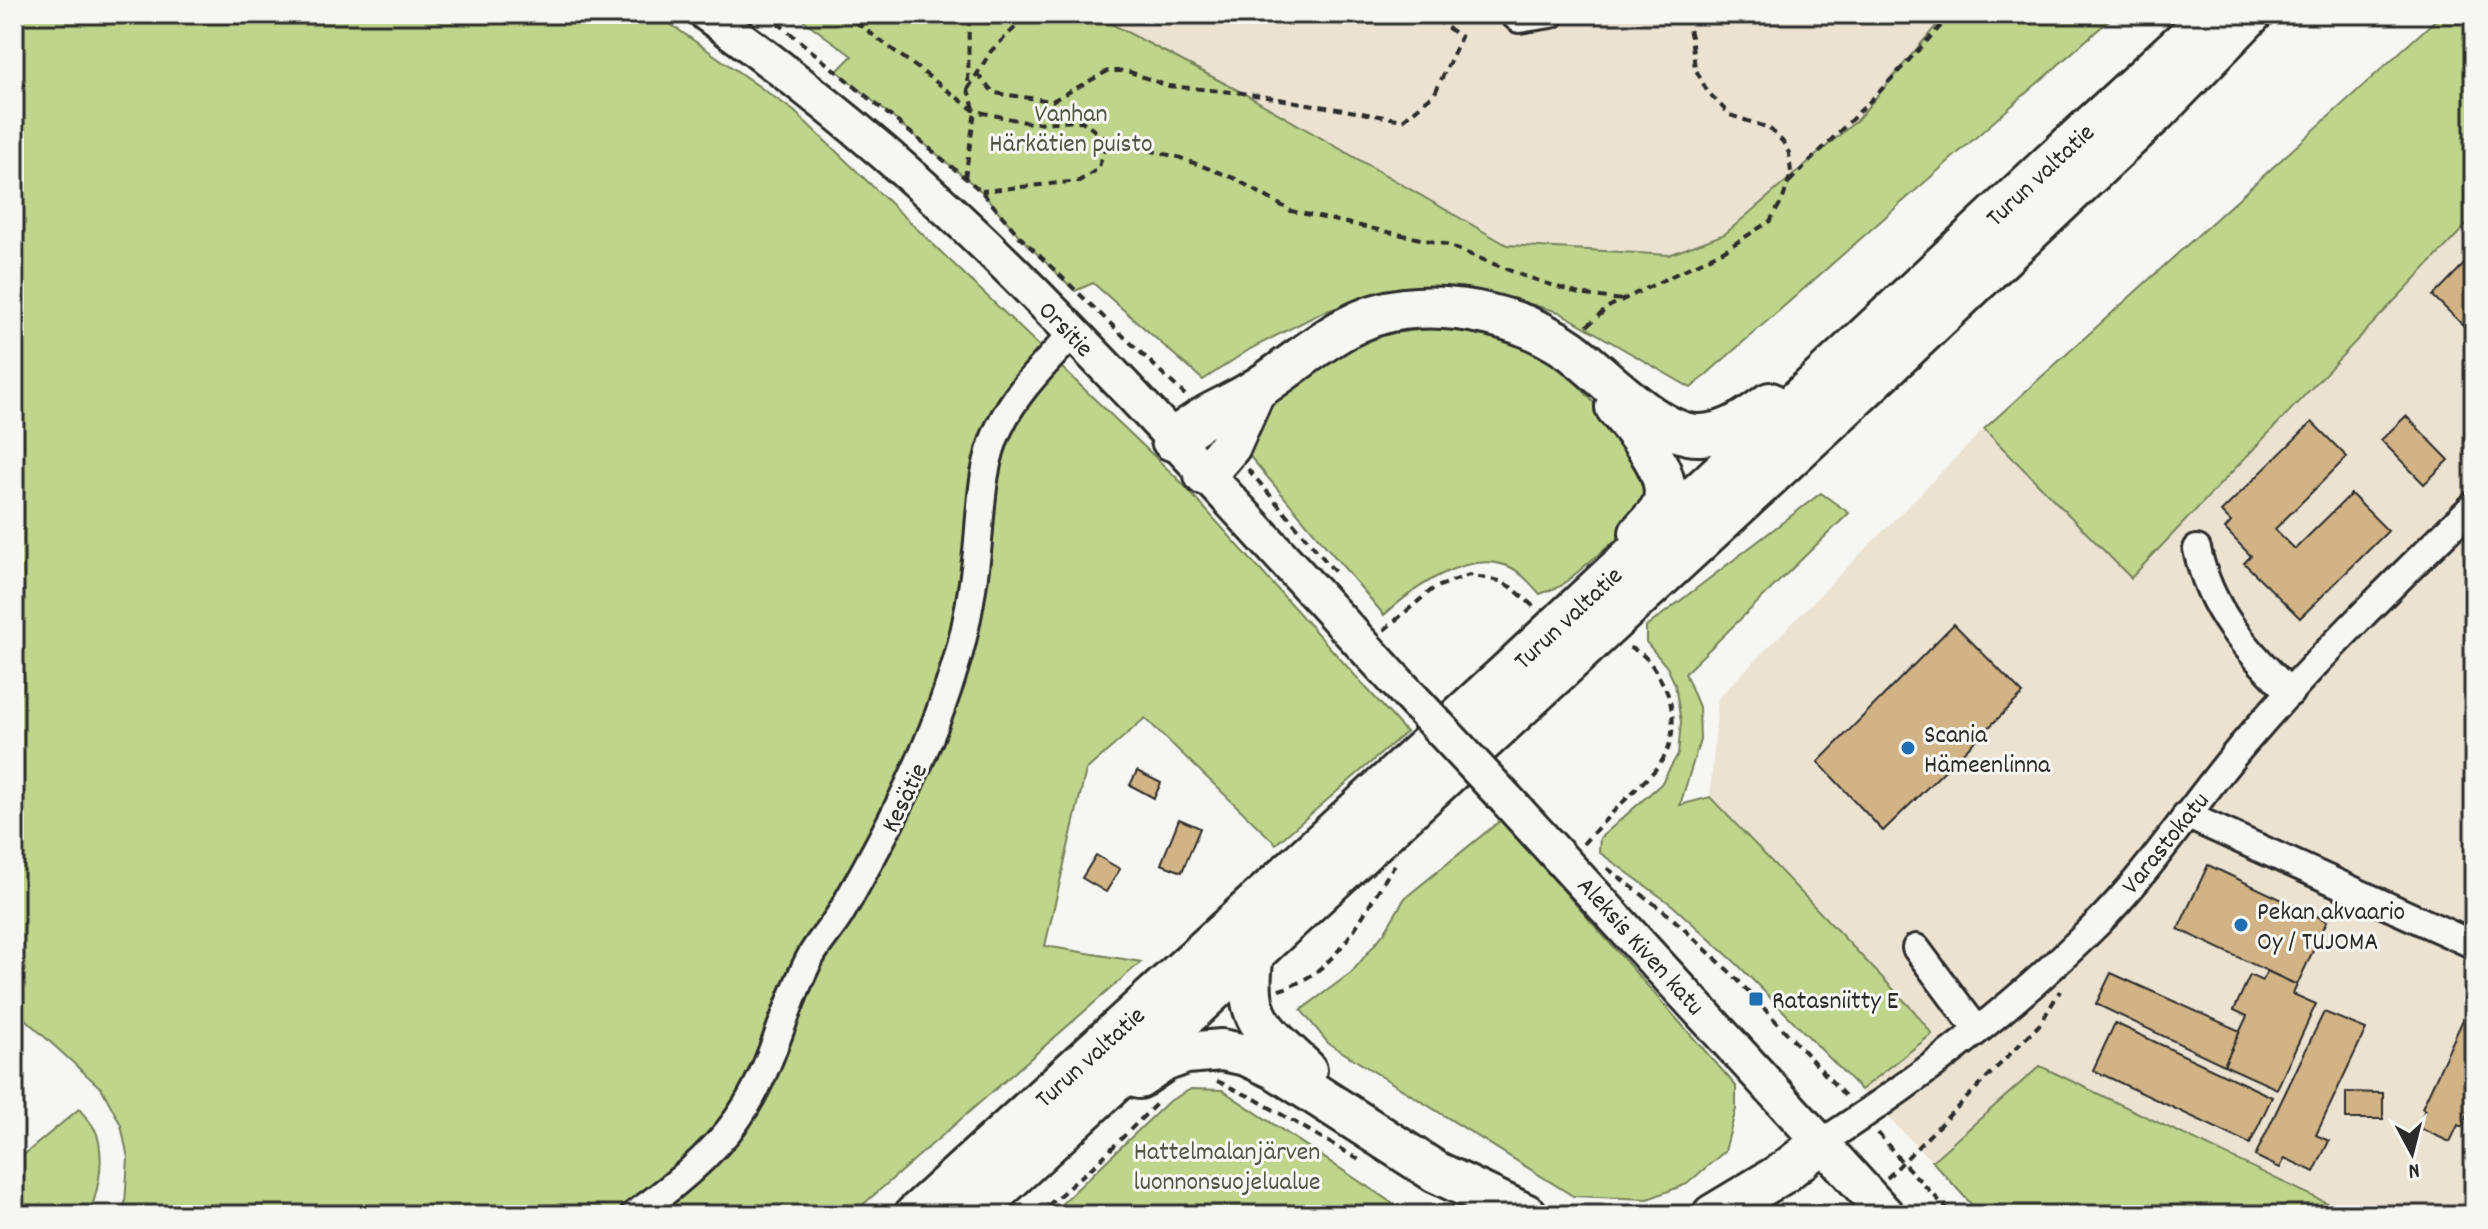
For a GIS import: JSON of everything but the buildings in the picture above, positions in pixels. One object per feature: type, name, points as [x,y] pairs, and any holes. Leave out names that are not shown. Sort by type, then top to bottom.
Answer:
[{"type":"highway","name":"Turun valtatie","points":[[915,1215],[1505,675],[2213,14]]},
{"type":"highway","name":"Turun valtatie","points":[[971,1215],[2009,251],[2157,111],[2251,14]]},
{"type":"highway","points":[[1172,440],[1205,417],[1255,390],[1325,339],[1378,314],[1403,309],[1449,308],[1518,323],[1567,349],[1661,424],[1698,436],[1733,430],[1770,403],[1943,241],[2025,175],[2064,151]]},
{"type":"highway","points":[[1505,675],[1632,542],[1661,507],[1665,493],[1659,466],[1567,349]]},
{"type":"highway","points":[[1217,460],[1255,390]]},
{"type":"highway","points":[[1253,954],[1249,998],[1263,1029],[1359,1120]]},
{"type":"highway","points":[[1063,1130],[1164,1061],[1202,1050],[1222,1050],[1246,1055],[1276,1069],[1436,1172],[1527,1215]]},
{"type":"highway","points":[[1713,1215],[1783,1173],[1821,1143]]},
{"type":"main road","name":"Orsitie","points":[[707,14],[859,131],[1004,263],[1172,440],[1217,460],[1393,678]]},
{"type":"main road","name":"Aleksis Kiven katu","points":[[1393,678],[1877,1205]]},
{"type":"street","points":[[1513,14],[1519,19],[1551,14]]},
{"type":"street","name":"Kesätie","points":[[634,1215],[719,1142],[747,1105],[807,964],[839,916],[892,823],[933,733],[959,652],[970,603],[987,467],[997,430],[1019,394],[1073,333]]},
{"type":"street","name":"Varastokatu","points":[[1821,1143],[1937,1065],[2060,961],[2100,921],[2247,739],[2474,505]]},
{"type":"street","points":[[2197,549],[2203,574],[2227,623],[2290,693]]},
{"type":"street","points":[[2186,815],[2474,945]]},
{"type":"street","points":[[1916,948],[1977,1030]]},
{"type":"path","points":[[845,14],[975,111],[1030,123],[1082,121],[1108,141],[1178,157],[1220,173],[1291,211],[1444,244],[1579,294],[1622,300]]},
{"type":"path","points":[[965,178],[975,111],[968,90],[969,14]]},
{"type":"path","points":[[968,90],[991,51],[1029,14]]},
{"type":"path","points":[[977,74],[994,93],[1052,101],[1108,71],[1127,71],[1168,86],[1257,95],[1403,120],[1435,93],[1461,37],[1428,14]]},
{"type":"path","points":[[1567,349],[1610,306],[1751,235],[1770,221],[1783,199],[1791,173],[1789,153],[1769,128],[1730,115],[1707,91],[1695,68],[1685,14]]},
{"type":"path","points":[[1788,182],[1952,14]]},
{"type":"path","points":[[981,191],[1079,181],[1098,169],[1108,141]]},
{"type":"path","points":[[1217,460],[1270,498],[1340,578]]},
{"type":"path","points":[[1384,630],[1434,588],[1469,575],[1500,581],[1534,607]]},
{"type":"path","points":[[1377,621],[1391,640]]},
{"type":"path","points":[[1579,849],[1653,772],[1664,758],[1669,742],[1673,723],[1668,692],[1641,652],[1631,647],[1621,651]]},
{"type":"path","points":[[1249,998],[1285,988],[1331,958],[1356,931],[1397,862]]},
{"type":"path","name":"Aleksis Kiven katu","points":[[1601,864],[1670,916],[1733,975],[1953,1215]]},
{"type":"path","points":[[1837,1215],[1877,1205],[1902,1162],[2040,1024],[2061,991]]},
{"type":"path","points":[[1202,1050],[1201,1074],[1255,1099],[1369,1166]]},
{"type":"path","points":[[1037,1215],[1097,1163],[1163,1097]]},
{"type":"shaded area","points":[[1094,14],[1946,14],[1857,120],[1725,234],[1669,255],[1507,245],[1243,93]]},
{"type":"shaded area","points":[[2474,217],[2474,1215],[2352,1215],[2040,1067],[1932,1161],[1861,1090],[1931,1034],[1914,1011],[1710,797],[1718,698],[1984,429],[2131,578]]},
{"type":"green space","points":[[14,14],[656,14],[794,111],[1180,481],[1406,732],[1276,844],[1145,718],[1086,770],[1045,946],[1141,962],[851,1215],[120,1215],[125,1204],[128,1158],[121,1125],[102,1089],[14,1009]]},
{"type":"green space","name":"Vanhan Härkätien puisto","points":[[795,14],[1104,14],[1102,19],[1243,93],[1507,245],[1669,255],[1725,234],[1857,120],[1946,14],[2116,14],[1691,388],[1559,312],[1474,289],[1406,287],[1323,312],[1250,349],[1203,380],[1093,283],[1075,291],[1020,237],[981,191],[837,71],[852,56]]},
{"type":"green space","points":[[2442,14],[2474,14],[2474,217],[2131,578],[1984,429]]},
{"type":"green space","points":[[1447,328],[1509,341],[1567,371],[1646,465],[1648,494],[1624,533],[1561,586],[1540,594],[1512,568],[1495,563],[1478,563],[1426,583],[1384,615],[1242,447],[1246,430],[1324,360],[1367,339]]},
{"type":"green space","points":[[1821,493],[1849,513],[1685,673],[1699,707],[1700,740],[1680,805],[1710,797],[1914,1011],[1932,1034],[1861,1090],[1736,963],[1672,905],[1599,852],[1600,838],[1661,784],[1678,754],[1681,722],[1675,684],[1667,667],[1646,642],[1646,627]]},
{"type":"green space","points":[[1501,820],[1736,1086],[1736,1109],[1725,1151],[1687,1184],[1648,1199],[1573,1196],[1328,1043],[1301,1010],[1352,972],[1384,933],[1405,898]]},
{"type":"green space","points":[[2040,1066],[2352,1215],[1981,1215],[1932,1161]]},
{"type":"green space","name":"Hattelmalanjärven luonnonsuojelualue","points":[[1191,1089],[1222,1090],[1410,1215],[1050,1215],[1168,1102]]},
{"type":"green space","points":[[79,1109],[96,1131],[100,1154],[98,1186],[89,1215],[14,1215],[14,1163]]},
{"type":"place","name":"Scania Hämeenlinna","points":[[1908,748]]},
{"type":"place","name":"Pekan akvaario Oy / TUJOMA","points":[[2241,925]]},
{"type":"place","name":"Ratasniitty E","points":[[1756,999]]}]
